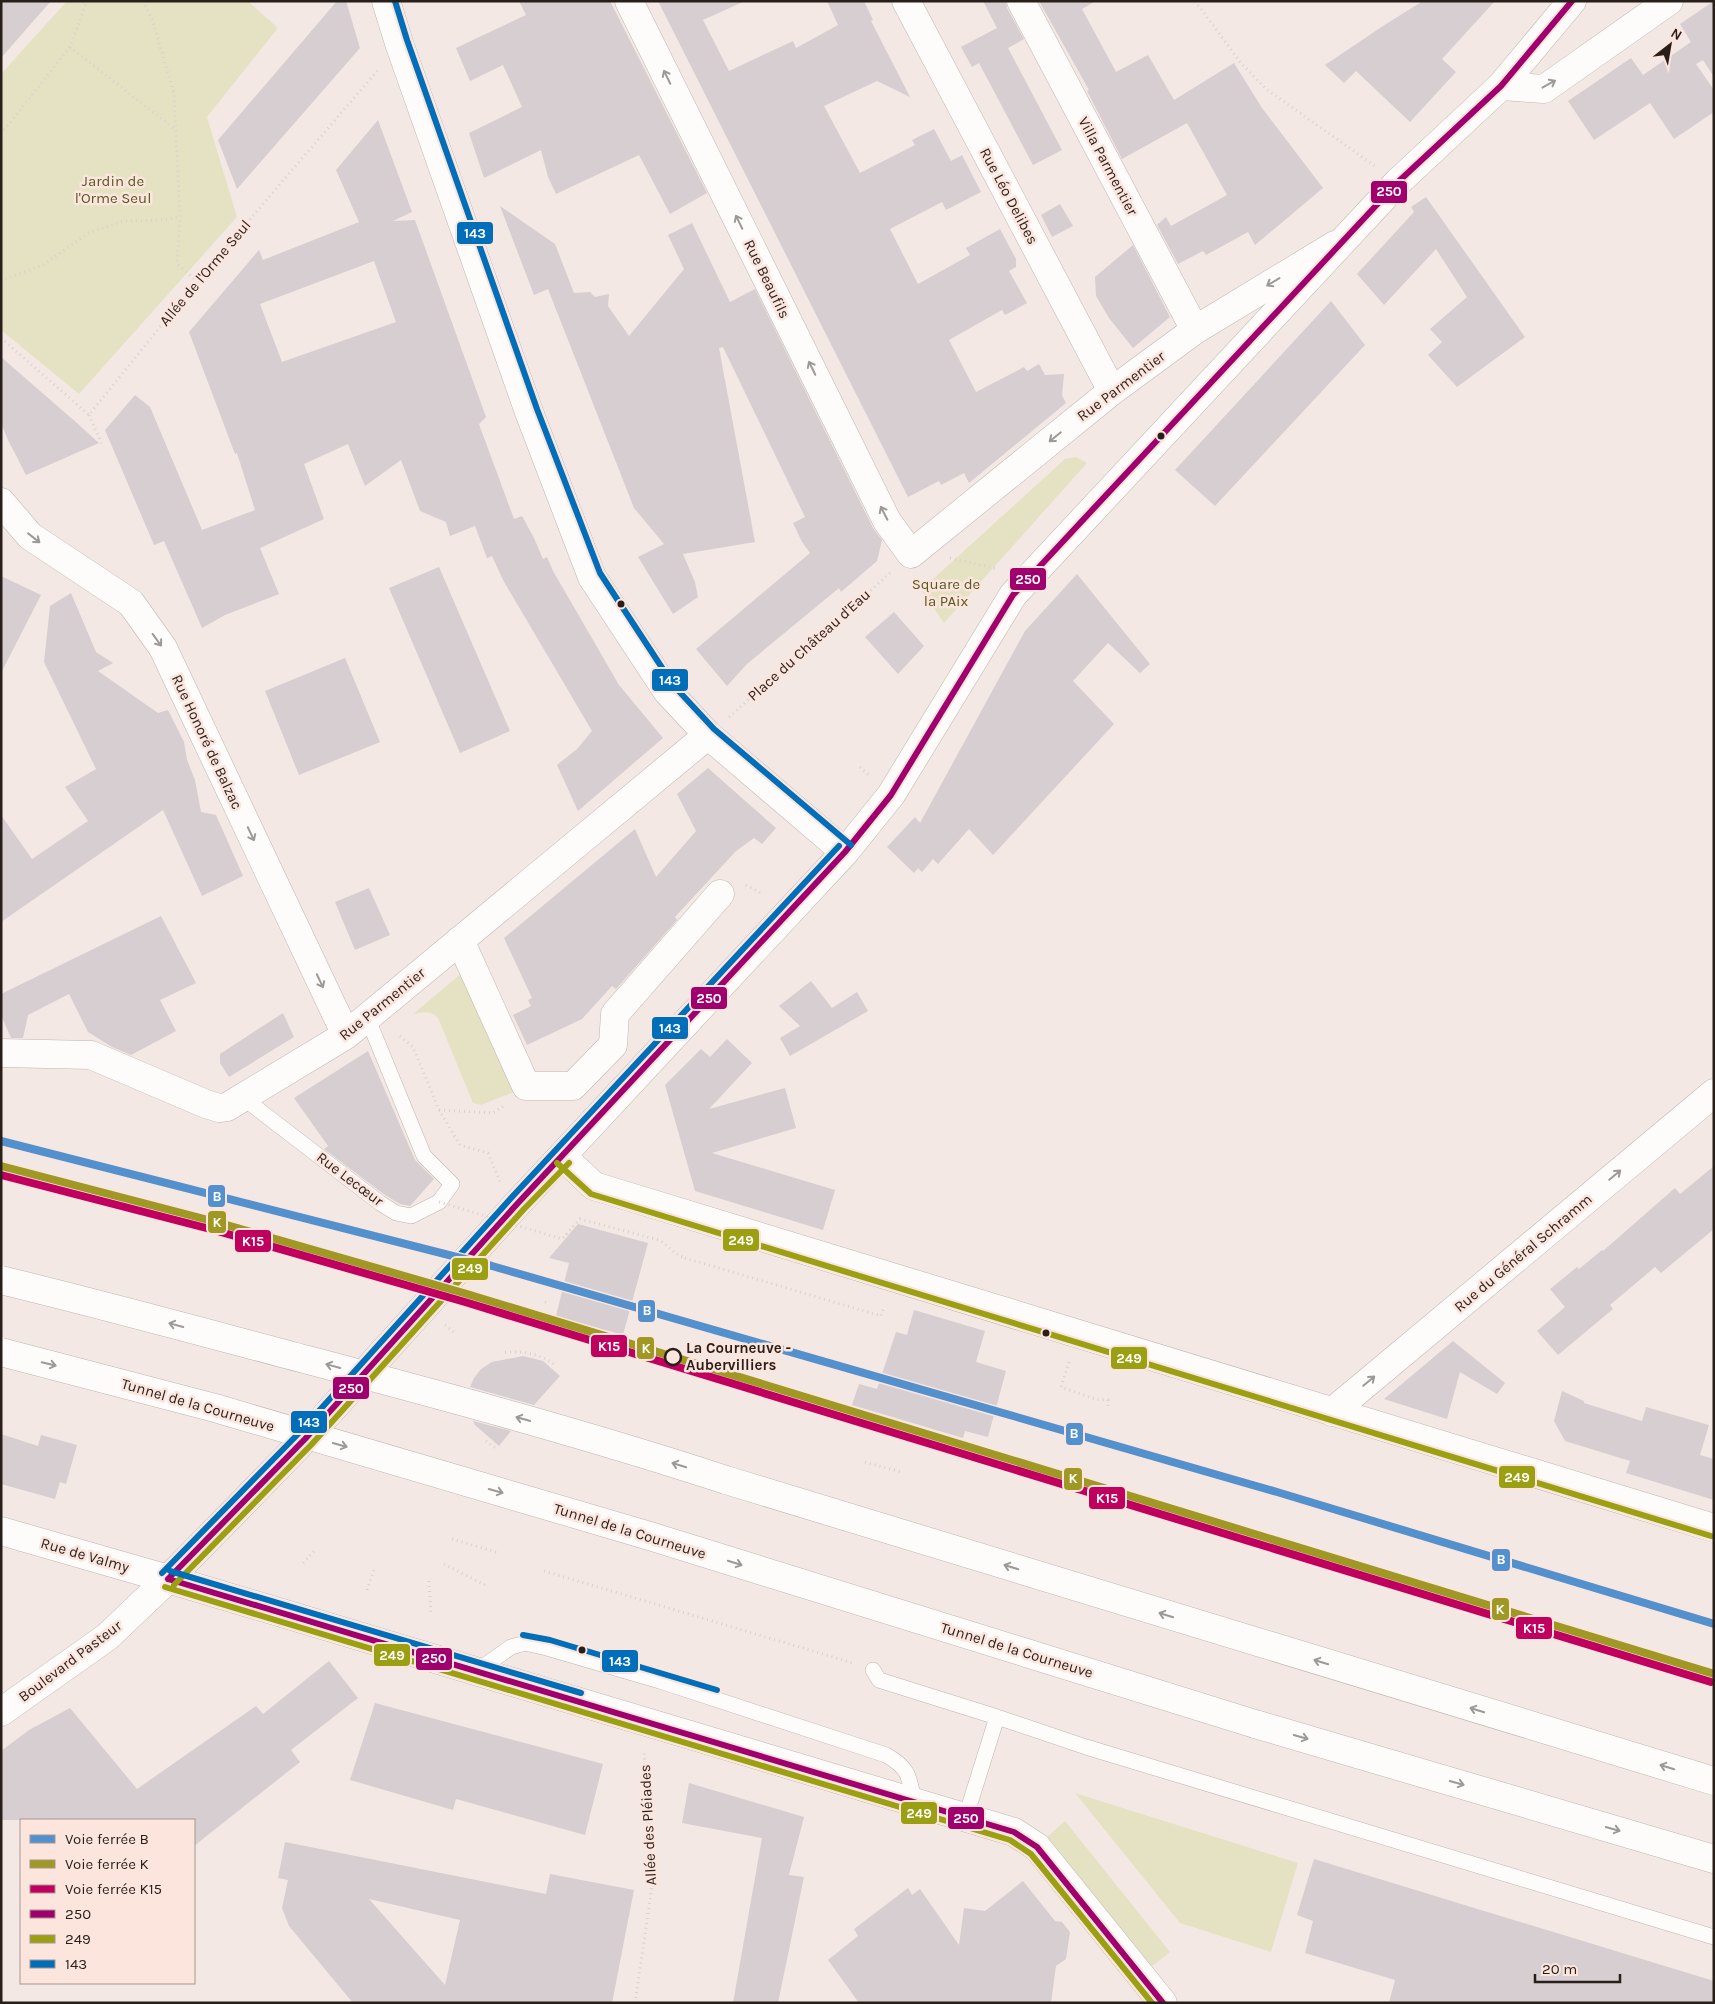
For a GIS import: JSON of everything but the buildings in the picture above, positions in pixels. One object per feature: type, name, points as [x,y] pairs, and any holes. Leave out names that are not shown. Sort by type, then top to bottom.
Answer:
[{"type":"main road","points":[[386,1],[399,43],[529,412],[592,577],[668,691],[708,735],[844,852]]},
{"type":"main road","name":"Rue Beaufils","points":[[629,1],[887,521],[921,546]]},
{"type":"main road","name":"Rue Léo Delibes","points":[[906,1],[1112,391]]},
{"type":"main road","name":"Villa Parmentier","points":[[1021,1],[1195,330]]},
{"type":"main road","name":"Boulevard Pasteur","points":[[1,1712],[107,1637],[168,1579],[305,1439],[512,1210],[844,852],[891,795],[1013,595],[1398,182],[1501,86],[1572,1]]},
{"type":"main road","points":[[1501,86],[1544,89],[1670,1]]},
{"type":"main road","name":"Rue Parmentier","points":[[921,546],[1112,391],[1195,330],[1344,239]]},
{"type":"main road","name":"Rue Honoré de Balzac","points":[[1,502],[30,536],[131,603],[163,648],[346,1035]]},
{"type":"main road","name":"Rue Parmentier","points":[[1,1053],[91,1055],[219,1108],[227,1107],[346,1035],[708,735]]},
{"type":"main road","points":[[460,940],[526,1086],[573,1086],[613,1045],[615,1014],[730,888]]},
{"type":"main road","name":"Rue du Général Schramm","points":[[1332,1412],[1714,1093]]},
{"type":"main road","points":[[563,1156],[594,1186],[1714,1528]]},
{"type":"main road","points":[[1,1280],[77,1298],[452,1398],[585,1436],[1714,1781]]},
{"type":"main road","name":"Tunnel de la Courneuve","points":[[1,1352],[215,1408],[644,1535],[1254,1724],[1714,1858]]},
{"type":"main road","name":"Rue de Valmy","points":[[1,1531],[966,1816],[1014,1832],[1037,1847],[1162,2003]]},
{"type":"lane","points":[[367,1017],[424,1156],[452,1184],[439,1202]]},
{"type":"lane","name":"Rue Lecœur","points":[[242,1097],[380,1203],[396,1212],[411,1216],[439,1202]]},
{"type":"lane","points":[[477,1671],[511,1647],[525,1644],[547,1648],[660,1681],[886,1755],[901,1763],[910,1778],[914,1801]]},
{"type":"lane","points":[[873,1670],[879,1680],[1086,1747],[1714,1937]]},
{"type":"lane","points":[[966,1816],[997,1717]]},
{"type":"path","points":[[1,134],[70,47],[87,1]]},
{"type":"path","points":[[143,1],[152,19],[174,93],[180,217],[177,264],[197,281]]},
{"type":"path","points":[[1195,1],[1240,62],[1266,89],[1398,182]]},
{"type":"path","name":"Allée de l'Orme Seul","points":[[89,415],[197,281],[399,43]]},
{"type":"path","points":[[70,47],[176,131]]},
{"type":"path","points":[[1,280],[43,265],[88,233],[124,222],[180,217]]},
{"type":"path","points":[[1,338],[89,415],[103,447]]},
{"type":"path","points":[[921,546],[952,559],[1007,571],[1022,586]]},
{"type":"path","name":"Place du Château d'Eau","points":[[708,735],[921,546]]},
{"type":"path","points":[[730,888],[761,894]]},
{"type":"path","points":[[396,1033],[413,1047],[439,1110],[460,1145],[488,1153],[503,1189]]},
{"type":"path","points":[[439,1110],[493,1113]]},
{"type":"path","points":[[439,1202],[562,1239],[580,1219],[659,1240],[676,1255],[685,1258],[881,1316],[884,1307]]},
{"type":"path","points":[[566,1234],[588,1242]]},
{"type":"path","points":[[608,1242],[618,1245]]},
{"type":"path","points":[[604,1254],[609,1255]]},
{"type":"path","points":[[581,1260],[635,1276]]},
{"type":"path","points":[[558,1314],[567,1313],[567,1303],[562,1298]]},
{"type":"path","points":[[921,1320],[938,1326]]},
{"type":"path","points":[[956,1331],[974,1336]]},
{"type":"path","points":[[897,1343],[937,1354]]},
{"type":"path","points":[[505,1352],[534,1352],[558,1366]]},
{"type":"path","points":[[1069,1362],[1061,1388],[1095,1399],[1108,1400],[1108,1406]]},
{"type":"path","points":[[881,1402],[919,1414]]},
{"type":"path","points":[[486,1442],[497,1449]]},
{"type":"path","points":[[865,1462],[900,1472]]},
{"type":"path","points":[[452,1539],[496,1552]]},
{"type":"path","points":[[304,1562],[316,1549]]},
{"type":"path","points":[[444,1564],[485,1585]]},
{"type":"path","points":[[366,1590],[375,1567]]},
{"type":"path","points":[[544,1571],[873,1670]]},
{"type":"path","points":[[429,1581],[431,1615]]},
{"type":"path","name":"Allée des Pléiades","points":[[634,2003],[652,1886],[644,1745]]},
{"type":"green space","name":"Jardin de l'Orme Seul","points":[[67,1],[248,1],[278,28],[207,117],[237,217],[79,394],[1,330],[1,74]]},
{"type":"green space","name":"Square de la PAix","points":[[1076,457],[1087,463],[944,623],[921,590],[1065,459]]},
{"type":"green space","points":[[463,972],[516,1091],[481,1105],[473,1103],[438,1018],[426,1012],[412,1015]]},
{"type":"green space","points":[[1075,1793],[1298,1863],[1271,1952],[1180,1923]]},
{"type":"green space","points":[[1065,1821],[1170,1952],[1151,1967],[1047,1837]]},
{"type":"rail line","name":"B","points":[[1,1141],[492,1266],[1277,1492],[1714,1624]]},
{"type":"rail line","name":"K","points":[[1,1166],[216,1222],[467,1294],[1714,1674]]},
{"type":"rail line","name":"K15","points":[[1,1175],[214,1230],[465,1302],[1711,1682]]},
{"type":"transit line","name":"143","points":[[395,1],[537,409],[600,573],[674,686],[714,729],[851,845]]},
{"type":"transit line","name":"250","points":[[168,1579],[305,1439],[518,1203],[845,852],[891,795],[1013,595],[1398,182],[1501,86],[1572,1]]},
{"type":"transit line","name":"143","points":[[162,1573],[299,1433],[512,1197],[839,846]]},
{"type":"transit line","name":"249","points":[[557,1163],[591,1194],[1711,1536]]},
{"type":"transit line","name":"249","points":[[174,1585],[311,1445],[524,1209],[569,1163]]},
{"type":"transit line","name":"143","points":[[170,1571],[581,1693]]},
{"type":"transit line","name":"250","points":[[168,1579],[1014,1832],[1037,1847],[1163,2003]]},
{"type":"transit line","name":"249","points":[[165,1587],[1010,1840],[1031,1854],[1152,2003]]},
{"type":"transit line","name":"143","points":[[523,1635],[550,1640],[717,1690]]},
{"type":"place","name":"La Courneuve - Aubervilliers","points":[[673,1357]]}]
